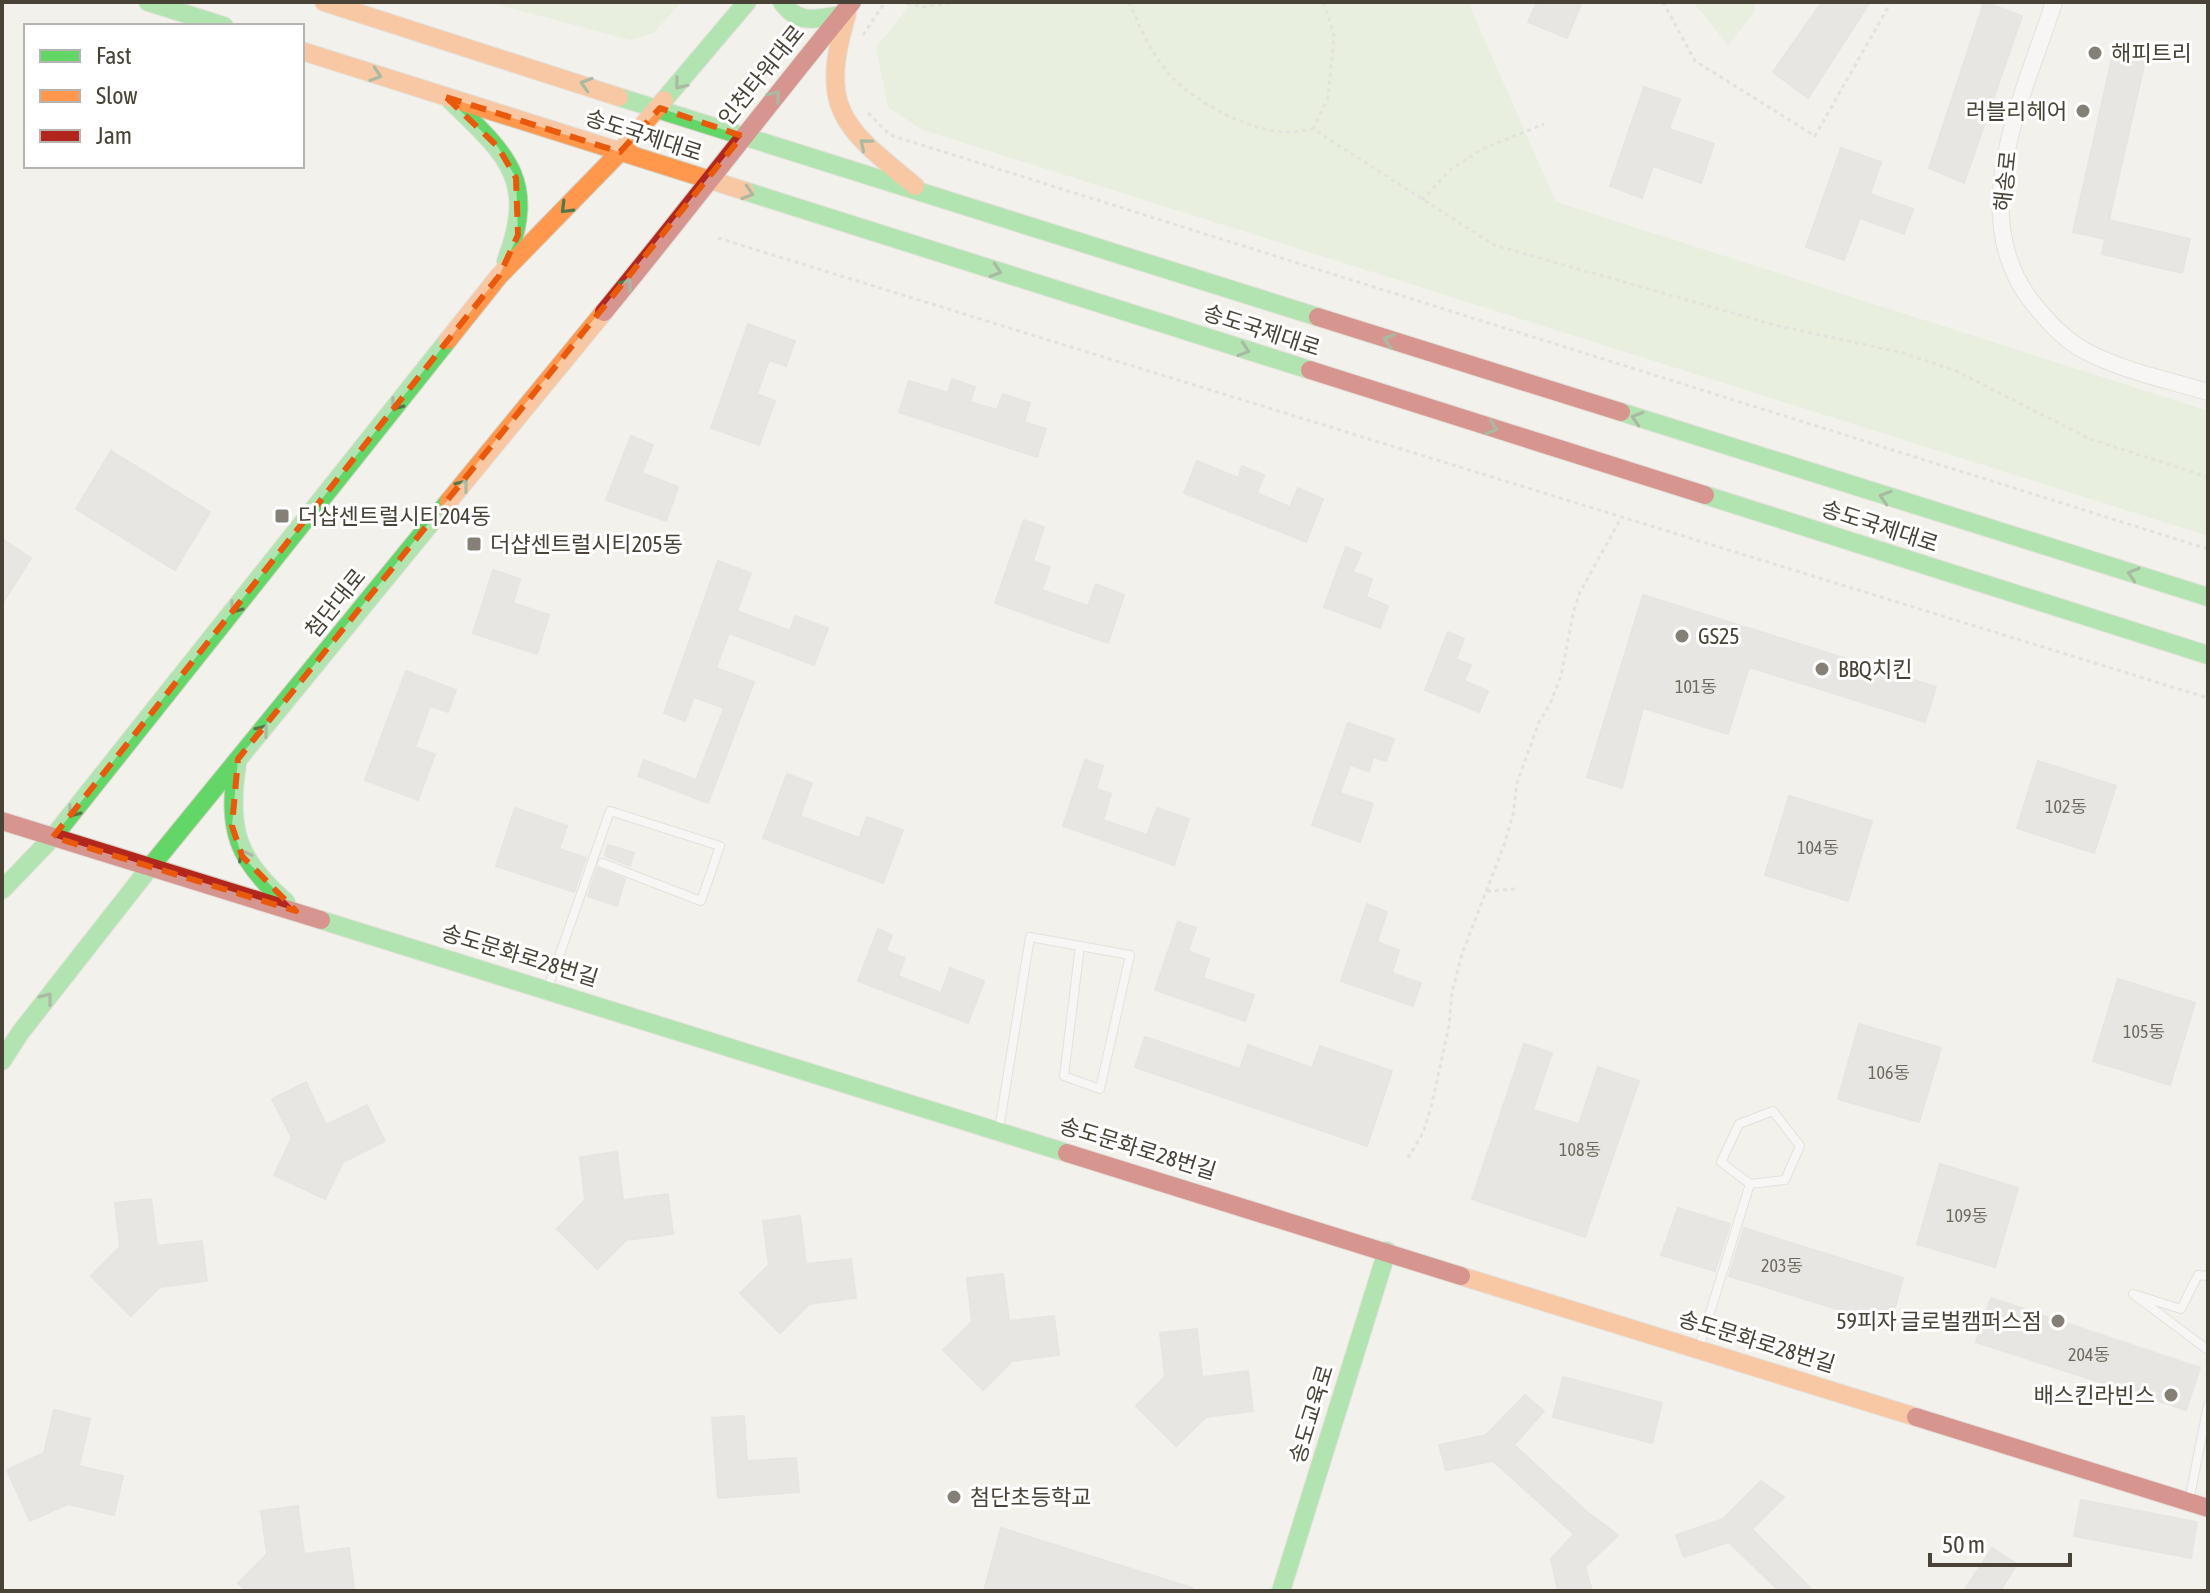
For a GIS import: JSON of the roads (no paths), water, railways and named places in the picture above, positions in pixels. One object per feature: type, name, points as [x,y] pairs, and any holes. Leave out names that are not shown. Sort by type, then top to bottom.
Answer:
[{"type":"main road","points":[[148,2],[218,24]]},
{"type":"main road","name":"송도국제대로","points":[[324,2],[2208,597]]},
{"type":"main road","points":[[2,890],[53,837],[499,276],[660,108],[747,2]]},
{"type":"main road","points":[[782,2],[789,13],[805,20],[847,7]]},
{"type":"main road","points":[[847,7],[835,56],[835,89],[841,114],[855,135],[925,194]]},
{"type":"main road","name":"인천타워대로","points":[[711,181],[742,136],[847,7]]},
{"type":"main road","name":"송도국제대로","points":[[304,52],[2208,655]]},
{"type":"main road","points":[[446,97],[498,147],[516,178],[522,206],[518,235],[499,276]]},
{"type":"main road","name":"첨단대로","points":[[2,1061],[20,1033],[151,866],[711,181]]},
{"type":"main road","points":[[238,759],[232,791],[232,826],[242,856],[264,885],[296,911]]},
{"type":"main road","name":"송도문화로28번길","points":[[2,821],[2202,1504]]},
{"type":"main road","name":"송도교육로","points":[[1281,1591],[1387,1251]]},
{"type":"street","name":"해송로","points":[[2054,2],[2012,129],[2002,172],[2002,233],[2012,267],[2032,302],[2070,341],[2107,361],[2208,392]]},
{"type":"lane","points":[[547,989],[610,811],[720,846],[701,901],[602,863]]},
{"type":"lane","points":[[999,1130],[1030,937],[1080,946],[1130,955],[1100,1089],[1064,1076],[1080,946]]},
{"type":"lane","points":[[1773,1111],[1800,1146],[1785,1180],[1750,1184],[1721,1162],[1739,1124],[1773,1111]]},
{"type":"lane","points":[[1698,1348],[1750,1184]]},
{"type":"lane","points":[[2208,1276],[2198,1275],[2181,1309],[2133,1294],[2208,1350]]},
{"type":"lane","points":[[2202,1504],[2208,1405]]},
{"type":"place","name":"해피트리","points":[[2095,53]]},
{"type":"place","name":"러블리헤어","points":[[2083,111]]},
{"type":"place","name":"더샵센트럴시티204동","points":[[282,516]]},
{"type":"place","name":"더샵센트럴시티205동","points":[[474,544]]},
{"type":"place","name":"GS25","points":[[1682,636]]},
{"type":"place","name":"BBQ치킨","points":[[1822,669]]},
{"type":"place","name":"59피자 글로벌캠퍼스점","points":[[2058,1321]]},
{"type":"place","name":"배스킨라빈스","points":[[2171,1395]]},
{"type":"place","name":"첨단초등학교","points":[[954,1497]]}]
